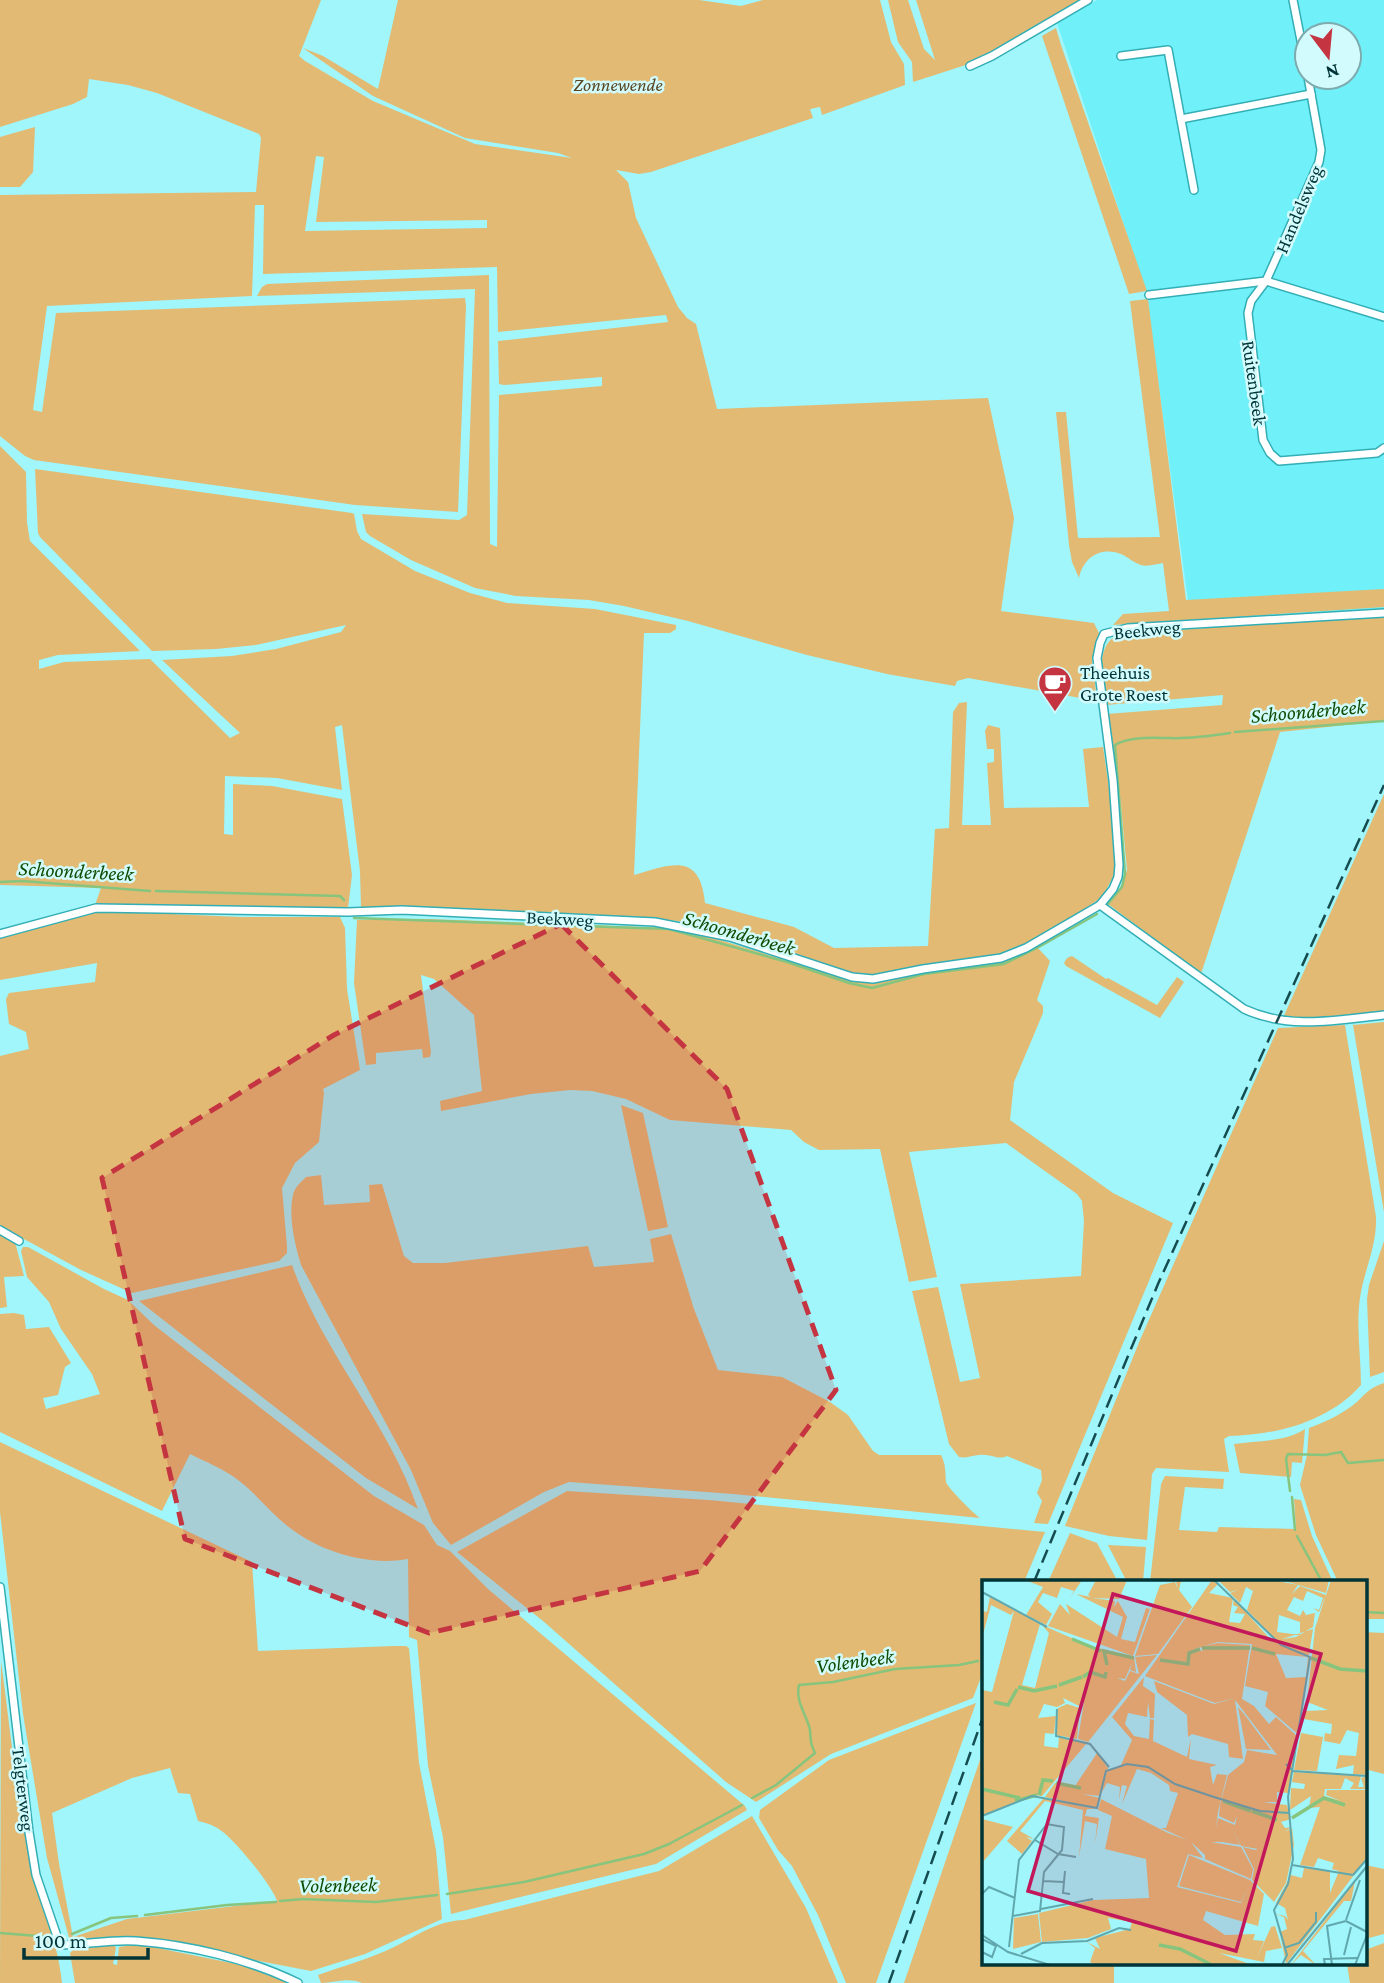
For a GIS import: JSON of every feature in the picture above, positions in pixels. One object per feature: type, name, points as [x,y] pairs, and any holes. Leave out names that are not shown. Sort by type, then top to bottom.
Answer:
[{"type":"street","points":[[970,66],[992,57],[1088,0]]},
{"type":"street","points":[[1293,0],[1297,21]]},
{"type":"street","points":[[1121,56],[1168,50],[1194,190]]},
{"type":"street","name":"Handelsweg","points":[[1266,281],[1319,162],[1321,150],[1310,91]]},
{"type":"street","points":[[1181,119],[1311,94]]},
{"type":"street","points":[[1149,295],[1266,281],[1384,317]]},
{"type":"street","name":"Ruitenbeek","points":[[1266,281],[1251,301],[1248,327],[1263,440],[1270,453],[1279,461],[1377,453],[1384,448]]},
{"type":"street","name":"Beekweg","points":[[0,934],[96,908],[402,910],[628,921],[686,927],[730,937],[852,977],[873,979],[1001,958],[1026,948],[1100,905],[1113,889],[1118,877],[1113,780],[1097,658],[1104,634],[1128,628],[1384,613]]},
{"type":"street","points":[[1100,905],[1244,1009],[1261,1017],[1294,1022],[1384,1015]]},
{"type":"street","points":[[0,1230],[19,1241]]},
{"type":"street","name":"Telgterweg","points":[[0,1587],[36,1875],[60,1945],[127,1941],[158,1944],[237,1959],[264,1967],[298,1983]]},
{"type":"highlighted area","points":[[561,924],[727,1089],[836,1390],[700,1571],[429,1633],[185,1539],[102,1178],[334,1035]]},
{"type":"shaded area","points":[[1097,0],[1384,0],[1384,612],[1191,623],[1146,291],[1057,23]]},
{"type":"green space","name":"Zonnewende","points":[[0,0],[321,0],[299,56],[305,61],[373,101],[475,144],[572,158],[558,153],[465,138],[373,96],[303,48],[323,56],[378,89],[398,0],[699,0],[741,6],[763,0],[880,0],[891,42],[904,64],[905,85],[822,115],[820,107],[810,109],[813,118],[651,172],[639,174],[616,170],[628,182],[636,218],[678,307],[696,324],[717,409],[988,398],[1014,518],[1001,611],[1094,623],[1099,633],[1092,659],[1097,701],[968,678],[957,681],[955,686],[887,674],[624,606],[589,600],[516,596],[475,588],[411,560],[370,536],[366,532],[362,514],[459,520],[467,515],[475,289],[257,296],[262,287],[267,284],[489,275],[490,544],[497,547],[499,395],[602,386],[602,377],[499,384],[498,341],[668,322],[666,315],[498,332],[497,267],[263,274],[264,205],[255,205],[252,296],[47,306],[33,410],[42,412],[56,313],[465,298],[458,512],[355,505],[34,460],[25,456],[0,436],[0,195],[256,192],[261,138],[259,134],[157,93],[89,79],[87,97],[0,127]],"holes":[[[316,156],[324,157],[316,222],[487,220],[487,228],[305,231]]]},
{"type":"green space","points":[[888,0],[908,0],[924,49],[935,60],[916,0],[1084,0],[972,63],[913,82],[912,62],[898,42]]},
{"type":"green space","points":[[1056,28],[1147,291],[1129,294],[1042,36]]},
{"type":"green space","points":[[35,127],[33,172],[20,187],[0,187],[0,137]]},
{"type":"green space","points":[[1148,299],[1186,600],[1384,589],[1384,607],[1113,625],[1123,614],[1169,611],[1163,563],[1143,566],[1121,554],[1100,553],[1084,565],[1079,578],[1069,545],[1056,412],[1066,412],[1078,538],[1160,537],[1130,301]]},
{"type":"green space","points":[[0,446],[26,472],[30,541],[140,651],[58,655],[39,660],[39,669],[64,662],[150,659],[230,738],[240,733],[162,660],[232,656],[276,649],[341,632],[346,625],[256,645],[152,651],[40,537],[35,469],[352,513],[361,539],[415,571],[470,593],[507,603],[595,609],[676,625],[676,629],[670,633],[644,633],[634,875],[682,866],[697,876],[705,903],[794,927],[834,948],[928,946],[935,829],[949,828],[953,712],[959,703],[967,702],[962,825],[991,825],[987,763],[994,762],[994,749],[987,749],[985,731],[988,725],[1000,728],[1004,808],[1089,807],[1083,749],[1103,747],[1112,808],[1116,872],[1102,897],[1062,925],[1000,956],[873,976],[852,975],[731,935],[678,921],[595,915],[361,908],[360,871],[342,725],[335,727],[342,790],[277,778],[225,776],[224,834],[233,835],[233,784],[272,786],[342,799],[352,875],[348,908],[95,905],[101,888],[0,885]]},
{"type":"green space","points":[[1384,616],[1384,721],[1280,732],[1201,974],[1108,904],[1119,891],[1127,870],[1121,805],[1107,714],[1222,705],[1223,695],[1106,705],[1102,666],[1106,647],[1119,634]]},
{"type":"green space","points":[[1384,794],[1384,1013],[1282,1020]]},
{"type":"green space","points":[[100,911],[241,917],[340,917],[345,928],[347,989],[360,1070],[323,1089],[319,1142],[295,1163],[282,1188],[287,1253],[279,1261],[132,1293],[81,1270],[0,1226],[0,1056],[29,1049],[26,1032],[9,1024],[6,999],[9,993],[95,982],[97,963],[0,980],[0,938]]},
{"type":"green space","points":[[428,919],[669,928],[707,936],[850,980],[986,964],[1013,957],[1036,946],[1050,961],[1037,1000],[1043,1006],[1043,1013],[1014,1082],[1010,1120],[1113,1193],[1173,1223],[1048,1524],[1034,1523],[1042,1501],[1037,1493],[1042,1480],[1041,1470],[1007,1456],[959,1457],[949,1444],[912,1291],[938,1287],[960,1382],[980,1378],[960,1284],[1081,1276],[1084,1221],[1082,1201],[1077,1194],[1006,1143],[909,1152],[937,1277],[909,1282],[880,1149],[819,1150],[804,1142],[791,1130],[670,1120],[626,1099],[592,1091],[531,1094],[441,1111],[440,1101],[482,1091],[474,1015],[434,979],[421,975],[430,1057],[423,1058],[422,1049],[376,1053],[376,1064],[366,1065],[354,983],[357,920]]},
{"type":"green space","points":[[1072,956],[1106,979],[1157,1005],[1177,977],[1184,982],[1160,1018],[1066,966],[1064,963],[1067,958]]},
{"type":"green space","points":[[1384,1022],[1384,1212],[1353,1025]]},
{"type":"green space","points":[[1345,1025],[1376,1217],[1373,1246],[1359,1303],[1361,1385],[1333,1408],[1301,1424],[1224,1439],[1229,1472],[1156,1468],[1152,1474],[1147,1540],[1109,1536],[1065,1526],[1140,1340],[1278,1028]]},
{"type":"green space","points":[[621,1105],[643,1113],[668,1227],[648,1231]]},
{"type":"green space","points":[[321,1175],[324,1205],[370,1202],[369,1185],[382,1184],[404,1256],[413,1263],[445,1263],[588,1246],[594,1267],[654,1262],[650,1239],[671,1234],[694,1309],[718,1370],[782,1377],[830,1402],[848,1415],[873,1451],[879,1455],[941,1455],[945,1465],[946,1482],[980,1518],[733,1494],[569,1482],[544,1492],[451,1545],[433,1523],[411,1470],[301,1265],[292,1221],[293,1195],[306,1177]]},
{"type":"green space","points":[[0,1233],[15,1242],[24,1276],[4,1277],[7,1307],[0,1308]]},
{"type":"green space","points":[[1384,1241],[1384,1372],[1370,1377],[1367,1299]]},
{"type":"green space","points":[[23,1247],[28,1247],[128,1300],[154,1325],[374,1496],[424,1525],[437,1545],[450,1551],[488,1589],[747,1810],[656,1864],[451,1914],[443,1837],[428,1766],[417,1640],[409,1637],[408,1559],[377,1561],[331,1551],[303,1537],[283,1522],[233,1476],[190,1454],[162,1511],[0,1432],[0,1314],[24,1315],[26,1329],[49,1327],[71,1363],[65,1367],[58,1395],[43,1398],[46,1409],[100,1394],[92,1374],[61,1329],[49,1302],[27,1277],[21,1251]]},
{"type":"green space","points":[[292,1265],[320,1327],[390,1446],[418,1509],[366,1478],[139,1301]]},
{"type":"green space","points":[[1384,1383],[1384,1619],[1366,1619],[1366,1580],[1337,1580],[1316,1535],[1300,1485],[1307,1455],[1309,1428],[1339,1414],[1373,1388]]},
{"type":"green space","points":[[1305,1429],[1302,1463],[1292,1462],[1291,1477],[1240,1473],[1234,1444],[1280,1439]]},
{"type":"green space","points":[[0,1442],[252,1562],[258,1651],[394,1646],[409,1648],[419,1763],[436,1850],[442,1919],[365,1954],[311,1971],[136,1937],[70,1941],[47,1858],[23,1714],[0,1512]],"holes":[[[170,1768],[178,1793],[190,1794],[198,1821],[214,1826],[229,1837],[261,1875],[277,1901],[127,1919],[73,1937],[52,1813],[132,1778]]]},
{"type":"green space","points":[[1165,1476],[1224,1479],[1223,1489],[1185,1487],[1179,1530],[1217,1532],[1219,1527],[1296,1529],[1294,1499],[1301,1500],[1312,1536],[1332,1580],[1150,1580],[1161,1484]]},
{"type":"green space","points":[[567,1491],[709,1500],[1045,1532],[1025,1580],[982,1580],[982,1675],[973,1698],[831,1754],[756,1802],[726,1782],[543,1621],[457,1552]]},
{"type":"green space","points":[[1070,1533],[1097,1543],[1117,1580],[1049,1580]]},
{"type":"green space","points":[[1108,1545],[1146,1547],[1143,1580],[1126,1580]]},
{"type":"green space","points":[[1366,1632],[1384,1633],[1384,1774],[1366,1769]]},
{"type":"green space","points":[[1,1661],[25,1834],[57,1951],[62,1983],[0,1983]]},
{"type":"green space","points":[[976,1703],[876,1983],[846,1983],[818,1915],[792,1866],[778,1850],[759,1818],[760,1810],[829,1760]]},
{"type":"green space","points":[[982,1754],[982,1966],[1114,1966],[1114,1983],[904,1983]]},
{"type":"green space","points":[[752,1816],[806,1908],[838,1983],[362,1983],[346,1980],[321,1983],[318,1975],[383,1952],[444,1923],[659,1871]]},
{"type":"green space","points":[[1366,1865],[1384,1869],[1384,1934],[1366,1939]]},
{"type":"green space","points":[[1384,1943],[1384,1983],[1350,1983],[1347,1966],[1366,1966],[1366,1950]]},
{"type":"green space","points":[[138,1944],[256,1968],[288,1983],[75,1983],[70,1953],[73,1950],[114,1945],[116,1948],[113,1964],[117,1965],[119,1947]]},
{"type":"waterway","name":"Schoonderbeek","points":[[1235,732],[1384,721]]},
{"type":"waterway","name":"Schoonderbeek","points":[[1107,905],[1122,887],[1125,874],[1115,745],[1134,739],[1192,738],[1230,733]]},
{"type":"waterway","name":"Schoonderbeek","points":[[0,882],[22,881],[150,891]]},
{"type":"waterway","name":"Schoonderbeek","points":[[156,891],[340,896],[344,900]]},
{"type":"waterway","name":"Schoonderbeek","points":[[354,918],[669,929],[872,988],[924,974],[1004,964],[1097,914]]},
{"type":"waterway","name":"Volenbeek","points":[[1290,1491],[1286,1459],[1288,1454],[1325,1455],[1341,1452],[1348,1463],[1384,1460]]},
{"type":"waterway","name":"Volenbeek","points":[[1292,1497],[1295,1530]]},
{"type":"waterway","name":"Volenbeek","points":[[1297,1536],[1321,1580]]},
{"type":"waterway","points":[[1366,1612],[1384,1613]]},
{"type":"waterway","name":"Volenbeek","points":[[752,1798],[776,1785],[815,1753],[809,1724],[800,1703],[799,1685],[833,1682],[895,1669],[959,1665],[978,1661]]},
{"type":"waterway","name":"Volenbeek","points":[[447,1894],[524,1882],[644,1854],[669,1844],[742,1805]]},
{"type":"waterway","name":"Volenbeek","points":[[280,1901],[303,1899],[376,1902],[437,1895]]},
{"type":"waterway","name":"Volenbeek","points":[[145,1915],[276,1902]]},
{"type":"waterway","name":"Volenbeek","points":[[72,1934],[111,1918],[137,1916]]},
{"type":"waterway","points":[[0,1933],[51,1937]]},
{"type":"railway","points":[[1035,1580],[1158,1284],[1384,785]]},
{"type":"railway","points":[[889,1983],[982,1720]]},
{"type":"place","name":"Theehuis Grote Roest","points":[[1055,713]]}]
